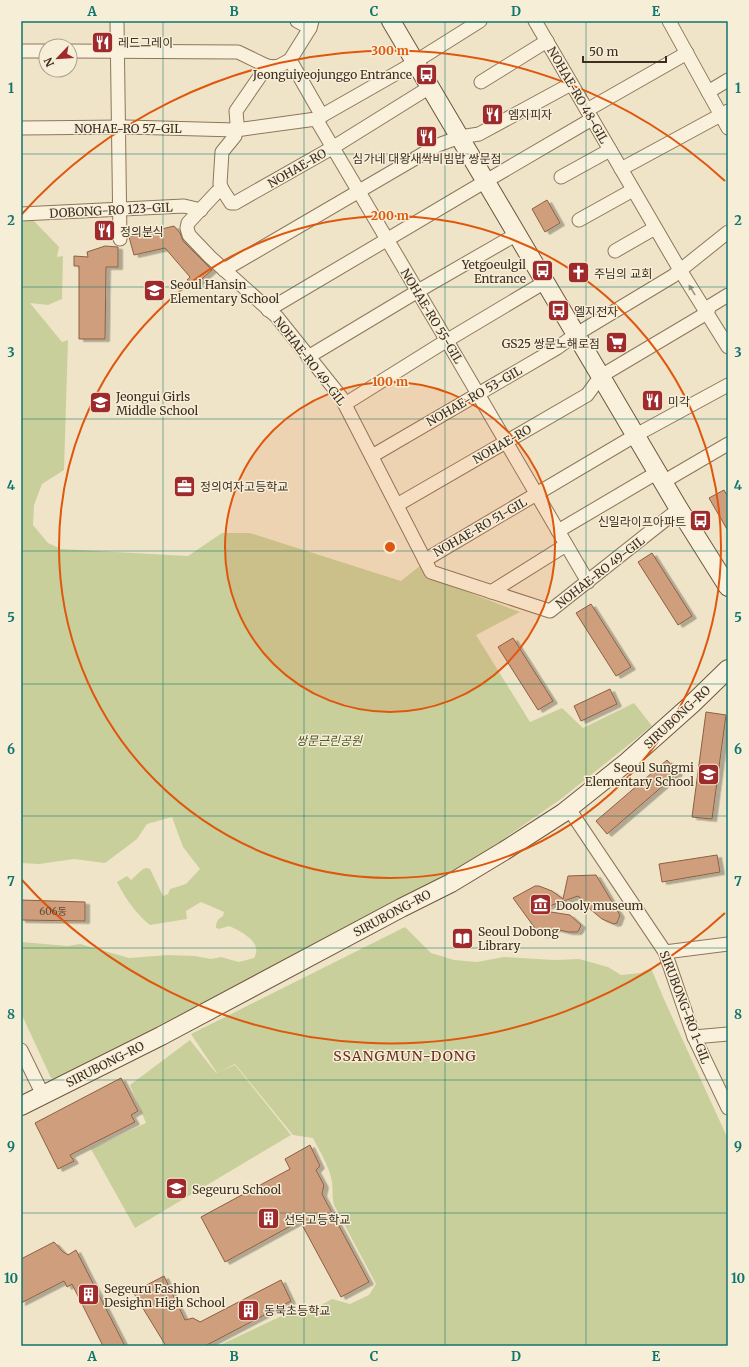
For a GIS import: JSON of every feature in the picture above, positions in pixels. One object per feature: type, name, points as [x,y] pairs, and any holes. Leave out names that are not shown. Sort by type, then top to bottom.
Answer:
[{"type":"street","points":[[117,21],[120,239]]},
{"type":"street","points":[[78,51],[238,52],[268,66],[279,66],[290,60],[311,25],[297,21]]},
{"type":"street","points":[[391,21],[486,180],[575,335],[601,376],[679,509],[728,587]]},
{"type":"street","points":[[415,61],[480,21]]},
{"type":"street","name":"NOHAE-RO 48-GIL","points":[[535,21],[680,270],[707,313],[724,332],[728,347]]},
{"type":"street","points":[[669,21],[708,92],[724,113],[728,128]]},
{"type":"street","name":"NOHAE-RO 48-GIL","points":[[481,82],[547,41]]},
{"type":"street","points":[[21,51],[38,51]]},
{"type":"street","points":[[268,310],[486,180],[687,53]]},
{"type":"street","name":"NOHAE-RO 55-GIL","points":[[290,60],[332,148],[478,394]]},
{"type":"street","name":"NOHAE-RO 57-GIL","points":[[21,128],[118,127],[236,130],[319,118],[415,61]]},
{"type":"street","points":[[222,189],[220,184],[222,152],[235,136],[236,111],[268,66]]},
{"type":"street","points":[[708,92],[728,80]]},
{"type":"street","points":[[224,270],[438,144],[460,137],[479,134],[572,84]]},
{"type":"street","name":"NOHAE-RO","points":[[222,189],[231,202],[235,203],[332,148],[430,87]]},
{"type":"street","points":[[621,169],[724,113]]},
{"type":"street","name":"NOHAE-RO 48-GIL","points":[[561,177],[610,150]]},
{"type":"street","name":"NOHAE-RO 49-GIL","points":[[222,189],[217,192],[188,223],[187,228],[189,235],[224,270],[277,318],[341,397],[431,572],[550,611],[679,509]]},
{"type":"street","points":[[579,220],[633,190]]},
{"type":"street","name":"DOBONG-RO 123-GIL","points":[[21,214],[184,206],[201,210]]},
{"type":"street","points":[[614,251],[655,228]]},
{"type":"street","name":"NOHAE-RO 53-GIL","points":[[372,456],[558,348],[575,335],[673,276],[728,232]]},
{"type":"street","points":[[308,357],[517,234]]},
{"type":"street","points":[[345,404],[447,340],[545,282]]},
{"type":"street","points":[[707,313],[710,306],[728,296]]},
{"type":"street","name":"NOHAE-RO","points":[[397,505],[587,395],[601,376],[707,313]]},
{"type":"street","points":[[636,435],[728,385]]},
{"type":"street","name":"NOHAE-RO 51-GIL","points":[[478,394],[588,582]]},
{"type":"street","name":"NOHAE-RO 51-GIL","points":[[425,560],[636,435]]},
{"type":"street","points":[[558,531],[660,477],[728,444]]},
{"type":"street","points":[[491,592],[566,545]]},
{"type":"street","name":"SIRUBONG-RO","points":[[21,1106],[168,1032],[451,883],[504,851],[569,809],[627,762],[692,704],[728,669]]},
{"type":"street","name":"SIRUBONG-RO 1-GIL","points":[[569,809],[665,952],[694,1037],[728,1108]]},
{"type":"street","points":[[665,952],[728,944]]},
{"type":"street","points":[[694,1037],[728,1034]]},
{"type":"street","points":[[21,1050],[43,1095]]},
{"type":"green space","name":"쌍문근린공원","points":[[24,221],[34,221],[59,247],[57,257],[63,256],[62,299],[48,305],[30,303],[62,342],[68,340],[64,470],[42,484],[34,505],[33,525],[48,543],[61,549],[188,556],[222,533],[250,533],[401,581],[421,565],[427,579],[436,580],[520,612],[476,635],[530,722],[562,708],[583,728],[634,703],[652,726],[561,799],[469,863],[63,1082],[51,1078],[21,1013],[21,942],[68,946],[80,944],[129,958],[168,955],[195,956],[211,959],[221,957],[239,962],[254,958],[256,950],[255,945],[250,938],[237,929],[229,926],[219,929],[216,928],[217,922],[223,916],[224,912],[201,902],[186,911],[187,919],[150,925],[136,911],[124,894],[117,882],[127,876],[131,880],[143,869],[150,869],[163,896],[168,894],[170,889],[186,884],[200,869],[183,847],[172,817],[147,824],[137,839],[105,863],[74,859],[39,864],[21,863],[21,225]]},
{"type":"green space","points":[[405,927],[431,953],[454,960],[477,962],[504,957],[555,960],[579,959],[608,967],[621,975],[640,973],[651,968],[728,1139],[728,1346],[218,1346],[290,1312],[312,1310],[332,1299],[350,1304],[369,1295],[376,1284],[334,1205],[331,1176],[313,1138],[293,1135],[235,1064],[217,1073],[191,1034]]},
{"type":"green space","points":[[190,1040],[216,1073],[235,1065],[291,1135],[135,1228],[91,1149],[146,1123],[130,1085]]},
{"type":"building","points":[[547,200],[560,223],[545,232],[532,209]]},
{"type":"building","points":[[174,226],[180,233],[183,241],[212,270],[193,287],[187,280],[190,277],[165,248],[134,255],[129,237]]},
{"type":"building","points":[[105,246],[118,247],[118,267],[106,267],[105,339],[79,339],[79,266],[74,266],[74,256],[88,257],[87,252]]},
{"type":"building","points":[[724,490],[728,497],[728,531],[709,498]]},
{"type":"building","points":[[652,553],[692,616],[678,625],[638,562]]},
{"type":"building","points":[[591,604],[631,667],[616,676],[576,613]]},
{"type":"building","points":[[513,638],[553,701],[538,710],[498,647]]},
{"type":"building","points":[[610,689],[617,704],[581,721],[574,706]]},
{"type":"building","points":[[706,712],[726,715],[712,819],[692,817]]},
{"type":"building","points":[[667,760],[678,773],[607,834],[596,821]]},
{"type":"building","points":[[717,855],[720,872],[662,882],[659,864]]},
{"type":"building","name":"Dooly museum","points":[[596,875],[620,915],[617,923],[614,924],[602,919],[578,896],[538,910],[570,915],[581,925],[579,930],[577,932],[568,932],[556,929],[542,935],[537,931],[513,898],[535,886],[539,886],[552,891],[563,899],[568,876]]},
{"type":"building","points":[[21,900],[85,902],[85,921],[21,920]]},
{"type":"building","points":[[121,1078],[138,1111],[131,1115],[135,1122],[70,1155],[74,1161],[58,1169],[35,1123]]},
{"type":"building","name":"선덕고등학교","points":[[310,1145],[320,1166],[316,1170],[324,1185],[322,1194],[369,1282],[341,1297],[300,1221],[225,1262],[201,1217],[290,1169],[285,1159]]},
{"type":"building","name":"Segeuru Fashion Desighn High School","points":[[54,1242],[68,1255],[76,1250],[125,1346],[103,1346],[72,1284],[67,1287],[64,1281],[21,1303],[21,1259]]},
{"type":"building","name":"동북초등학교","points":[[164,1276],[185,1320],[193,1318],[200,1322],[281,1280],[291,1301],[205,1346],[166,1346],[133,1292]]},
{"type":"place","name":"레드그레이","points":[[102,42]]},
{"type":"place","name":"Jeonguiyeojunggo Entrance","points":[[427,74]]},
{"type":"place","name":"엠지피자","points":[[492,114]]},
{"type":"place","name":"심가네 대왕새싹비빔밥 쌍문점","points":[[427,137]]},
{"type":"place","name":"정의분식","points":[[104,231]]},
{"type":"place","name":"Yetgoeulgil Entrance","points":[[542,271]]},
{"type":"place","name":"주님의 교회","points":[[579,273]]},
{"type":"place","name":"Seoul Hansin Elementary School","points":[[155,291]]},
{"type":"place","name":"엘지전자","points":[[559,311]]},
{"type":"place","name":"GS25 쌍문노해로점","points":[[616,343]]},
{"type":"place","name":"미각","points":[[652,401]]},
{"type":"place","name":"Jeongui Girls Middle School","points":[[101,403]]},
{"type":"place","name":"정의여자고등학교","points":[[185,486]]},
{"type":"place","name":"신일라이프아파트","points":[[701,521]]},
{"type":"place","name":"Seoul Sungmi Elementary School","points":[[709,774]]},
{"type":"place","name":"Dooly museum","points":[[540,905]]},
{"type":"place","name":"Seoul Dobong Library","points":[[463,938]]},
{"type":"place","name":"Segeuru School","points":[[176,1189]]},
{"type":"place","name":"선덕고등학교","points":[[269,1219]]},
{"type":"place","name":"Segeuru Fashion Desighn High School","points":[[88,1295]]},
{"type":"place","name":"동북초등학교","points":[[249,1310]]},
{"type":"district","name":"SSANGMUN-DONG","points":[[405,1056]]}]
